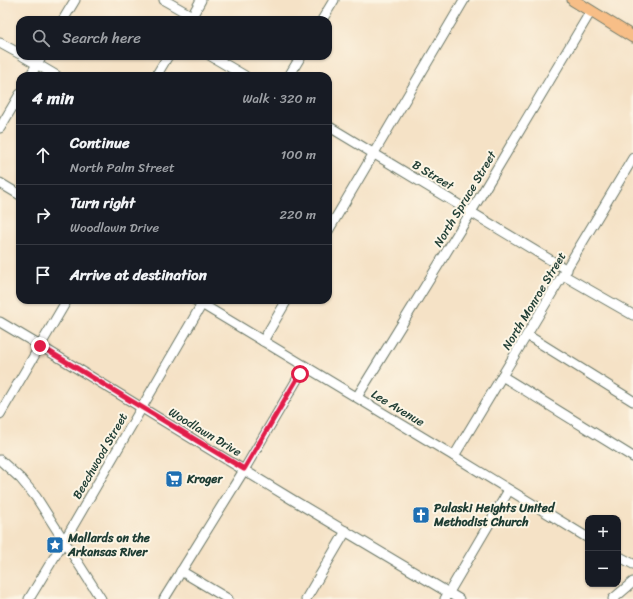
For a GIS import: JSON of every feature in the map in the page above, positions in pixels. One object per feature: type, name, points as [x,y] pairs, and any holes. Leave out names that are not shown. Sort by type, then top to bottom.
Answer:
[{"type":"main road","points":[[573,0],[633,37]]},
{"type":"street","points":[[65,16],[75,0]]},
{"type":"street","points":[[164,0],[188,16]]},
{"type":"street","points":[[192,16],[202,0]]},
{"type":"street","points":[[324,16],[334,0]]},
{"type":"street","points":[[332,224],[464,0]]},
{"type":"street","name":"North Spruce Street","points":[[357,397],[471,212],[591,11]]},
{"type":"street","points":[[0,43],[16,52]]},
{"type":"street","points":[[30,60],[50,72]]},
{"type":"street","points":[[32,72],[40,60]]},
{"type":"street","points":[[158,72],[166,60]]},
{"type":"street","points":[[218,60],[238,72]]},
{"type":"street","points":[[291,72],[299,60]]},
{"type":"street","points":[[0,128],[16,101]]},
{"type":"street","name":"B Street","points":[[332,128],[471,212],[633,315]]},
{"type":"street","name":"North Monroe Street","points":[[454,456],[633,158]]},
{"type":"street","points":[[0,182],[16,192]]},
{"type":"street","points":[[0,414],[65,304]]},
{"type":"street","name":"Beechwood Street","points":[[29,599],[142,407],[198,304]]},
{"type":"street","name":"Lee Avenue","points":[[202,304],[585,536]]},
{"type":"street","points":[[263,340],[285,304]]},
{"type":"street","name":"Woodlawn Drive","points":[[0,322],[346,531],[447,596],[459,599]]},
{"type":"street","points":[[527,335],[633,401]]},
{"type":"street","points":[[164,599],[305,366]]},
{"type":"street","points":[[502,376],[633,457]]},
{"type":"street","points":[[0,460],[26,484],[36,497],[101,599]]},
{"type":"street","points":[[447,596],[509,490]]},
{"type":"street","points":[[306,599],[346,531]]},
{"type":"street","points":[[621,558],[633,564]]},
{"type":"street","points":[[181,571],[228,599]]},
{"type":"street","points":[[613,599],[633,582]]},
{"type":"place","name":"Kroger","points":[[174,479]]},
{"type":"place","name":"Pulaski Heights United Methodist Church","points":[[421,515]]},
{"type":"place","name":"Mallards on the Arkansas River","points":[[55,545]]},
{"type":"route","points":[[40,346],[244,469],[300,374]]}]
